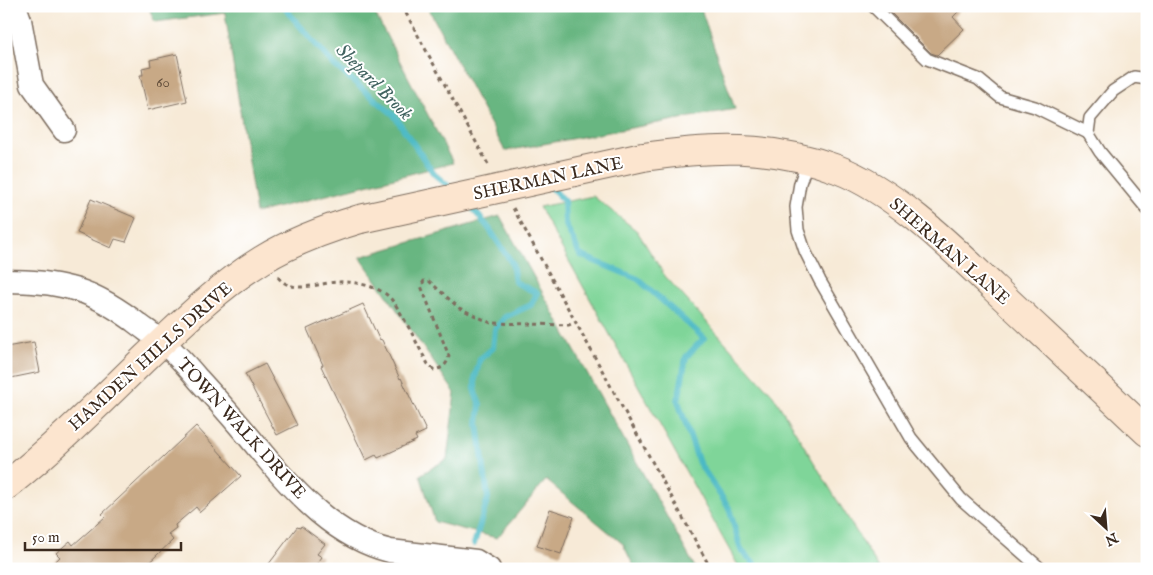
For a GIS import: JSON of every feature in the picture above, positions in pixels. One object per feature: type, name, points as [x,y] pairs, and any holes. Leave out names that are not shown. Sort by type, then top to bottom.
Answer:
[{"type":"street","points":[[15,6],[20,20],[32,85],[64,130]]},
{"type":"street","name":"SHERMAN LANE","points":[[360,219],[643,157],[728,148],[760,150],[808,160],[838,169],[863,182],[891,199],[934,233],[1147,432]]},
{"type":"street","name":"HAMDEN HILLS DRIVE","points":[[6,486],[67,432],[211,297],[263,260],[311,235],[360,219]]},
{"type":"street","name":"TOWN WALK DRIVE","points":[[6,281],[34,281],[71,288],[96,297],[120,311],[162,342],[225,409],[289,485],[328,519],[362,541],[377,547],[420,555],[476,561],[489,569]]},
{"type":"lane","points":[[873,6],[927,59],[978,79],[1000,97],[1035,107],[1088,133],[1100,152],[1147,209]]},
{"type":"lane","points":[[1088,133],[1090,118],[1113,91],[1134,77],[1147,79]]},
{"type":"lane","points":[[808,160],[800,183],[796,206],[798,230],[805,251],[820,281],[911,438],[961,499],[1041,569]]},
{"type":"path","points":[[402,6],[493,172]]},
{"type":"path","points":[[511,205],[711,569]]},
{"type":"path","points":[[263,260],[282,282],[288,285],[300,287],[351,282],[382,291],[393,300],[428,364],[434,370],[443,368],[449,356],[421,283],[429,281],[459,308],[491,323],[570,325],[576,322]]},
{"type":"green space","points":[[148,6],[371,6],[453,163],[256,213],[225,13],[155,22]]},
{"type":"green space","points":[[427,6],[700,6],[735,109],[505,151]]},
{"type":"green space","points":[[593,196],[637,231],[665,276],[773,395],[879,569],[740,569],[539,207]]},
{"type":"green space","points":[[500,216],[696,569],[635,569],[623,544],[546,480],[497,538],[435,522],[420,475],[447,459],[455,393],[360,257]]},
{"type":"building","points":[[884,6],[964,6],[953,17],[964,29],[937,55],[931,53]]},
{"type":"building","points":[[177,54],[187,101],[148,110],[140,75],[143,75],[142,68],[151,66],[150,60]]},
{"type":"building","points":[[91,199],[136,218],[126,242],[115,239],[111,248],[77,233]]},
{"type":"building","points":[[363,304],[426,431],[415,436],[417,440],[378,458],[376,455],[366,460],[321,366],[323,365],[307,329]]},
{"type":"building","points":[[34,342],[40,372],[6,379],[6,347]]},
{"type":"building","points":[[265,364],[297,425],[277,435],[245,374]]},
{"type":"building","points":[[196,426],[241,476],[200,512],[196,507],[175,525],[176,528],[168,534],[173,540],[142,569],[47,569],[60,557],[56,553],[70,541],[73,545],[105,517],[102,514]]},
{"type":"building","points":[[550,509],[574,517],[561,554],[537,546]]},
{"type":"building","points":[[301,526],[325,544],[317,554],[322,557],[313,569],[265,569],[297,527],[300,528]]},
{"type":"waterway","name":"Shepard Brook","points":[[285,6],[287,11],[334,65],[394,115],[434,174],[453,190]]},
{"type":"waterway","name":"Shepard Brook","points":[[548,186],[564,201],[565,223],[580,255],[638,279],[704,338],[686,357],[678,401],[699,463],[729,508],[741,550],[759,569]]},
{"type":"waterway","points":[[468,203],[488,227],[512,263],[515,282],[537,293],[531,305],[505,317],[495,329],[493,348],[480,359],[475,378],[475,393],[480,404],[478,424],[488,498],[474,544]]}]
